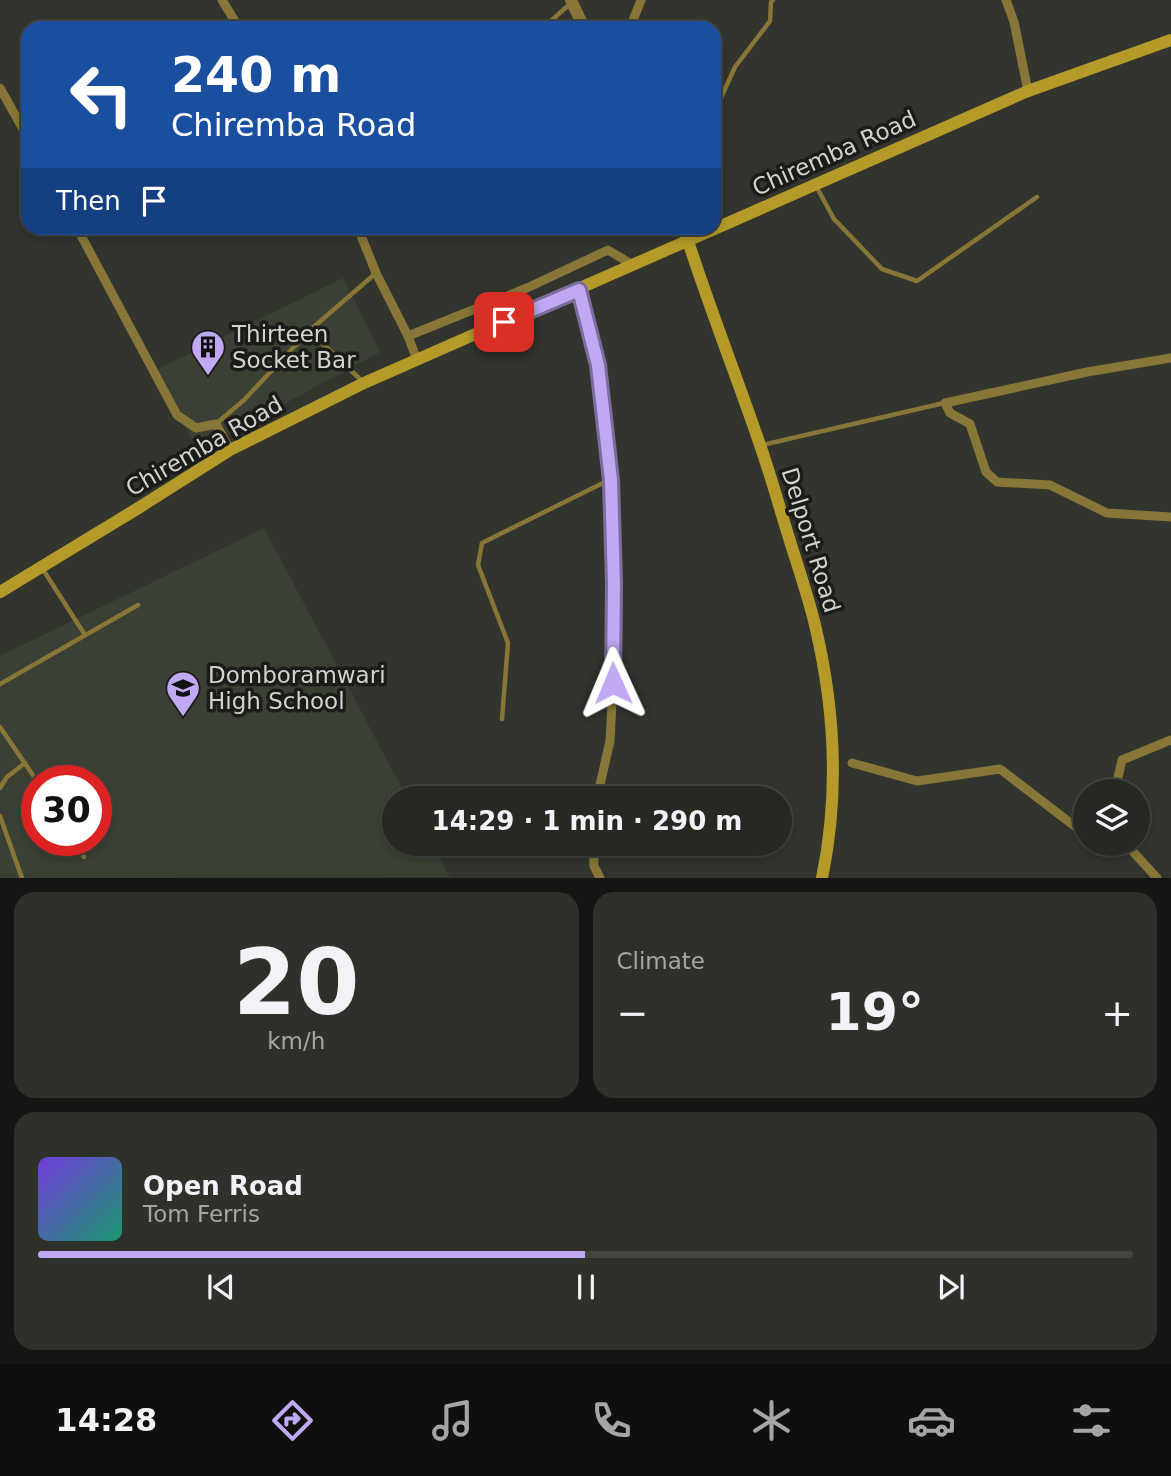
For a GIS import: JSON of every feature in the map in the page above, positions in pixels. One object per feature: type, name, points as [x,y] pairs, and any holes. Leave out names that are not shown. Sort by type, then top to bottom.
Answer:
[{"type":"main road","name":"Chiremba Road","points":[[721,226],[1028,92],[1171,40]]},
{"type":"main road","name":"Chiremba Road","points":[[0,592],[230,450],[364,383],[701,235]]},
{"type":"main road","name":"Delport Road","points":[[688,241],[761,446],[814,622],[830,706],[834,770],[833,807],[822,877]]},
{"type":"street","points":[[222,0],[235,21]]},
{"type":"street","points":[[633,21],[641,0]]},
{"type":"street","points":[[1006,0],[1014,22],[1028,92]]},
{"type":"street","points":[[571,1],[581,21]]},
{"type":"street","points":[[0,88],[21,126]]},
{"type":"street","points":[[81,235],[177,415],[196,428],[216,424],[230,450]]},
{"type":"street","points":[[361,235],[417,359]]},
{"type":"street","name":"Delport Road","points":[[686,235],[688,241]]},
{"type":"street","points":[[408,336],[527,288],[608,250],[633,265]]},
{"type":"street","points":[[1171,358],[1087,372],[945,403],[950,413],[970,424],[986,472],[997,482],[1050,485],[1107,513],[1171,517]]},
{"type":"street","points":[[600,786],[610,741],[613,683],[611,480]]},
{"type":"street","points":[[1118,779],[1122,760],[1171,740]]},
{"type":"street","points":[[852,763],[917,781],[1000,769],[1073,825]]},
{"type":"street","points":[[594,856],[594,866],[600,877]]},
{"type":"street","points":[[1137,856],[1157,877]]},
{"type":"lane","points":[[550,21],[571,1]]},
{"type":"lane","points":[[721,98],[735,67],[770,21],[771,1]]},
{"type":"lane","points":[[815,184],[834,219],[882,269],[917,281],[1037,197]]},
{"type":"lane","points":[[216,424],[244,400],[309,331],[376,273]]},
{"type":"lane","points":[[502,719],[508,643],[478,565],[482,543],[611,480],[598,365],[579,290]]},
{"type":"lane","points":[[309,331],[364,383]]},
{"type":"lane","points":[[761,446],[945,403]]},
{"type":"lane","points":[[42,567],[85,635]]},
{"type":"lane","points":[[0,684],[138,605]]},
{"type":"lane","points":[[0,727],[25,763],[7,777],[0,788]]},
{"type":"lane","points":[[0,816],[23,877]]},
{"type":"shaded area","points":[[343,278],[380,352],[198,451],[156,370]]},
{"type":"shaded area","name":"Domboramwari High School","points":[[264,528],[401,786],[382,786],[382,856],[439,856],[450,877],[0,878],[0,656]]},
{"type":"place","name":"Thirteen Socket Bar","points":[[208,377]]},
{"type":"place","name":"Domboramwari High School","points":[[183,718]]},
{"type":"route","points":[[504,322],[579,290],[598,365],[611,480],[613,683]]}]
